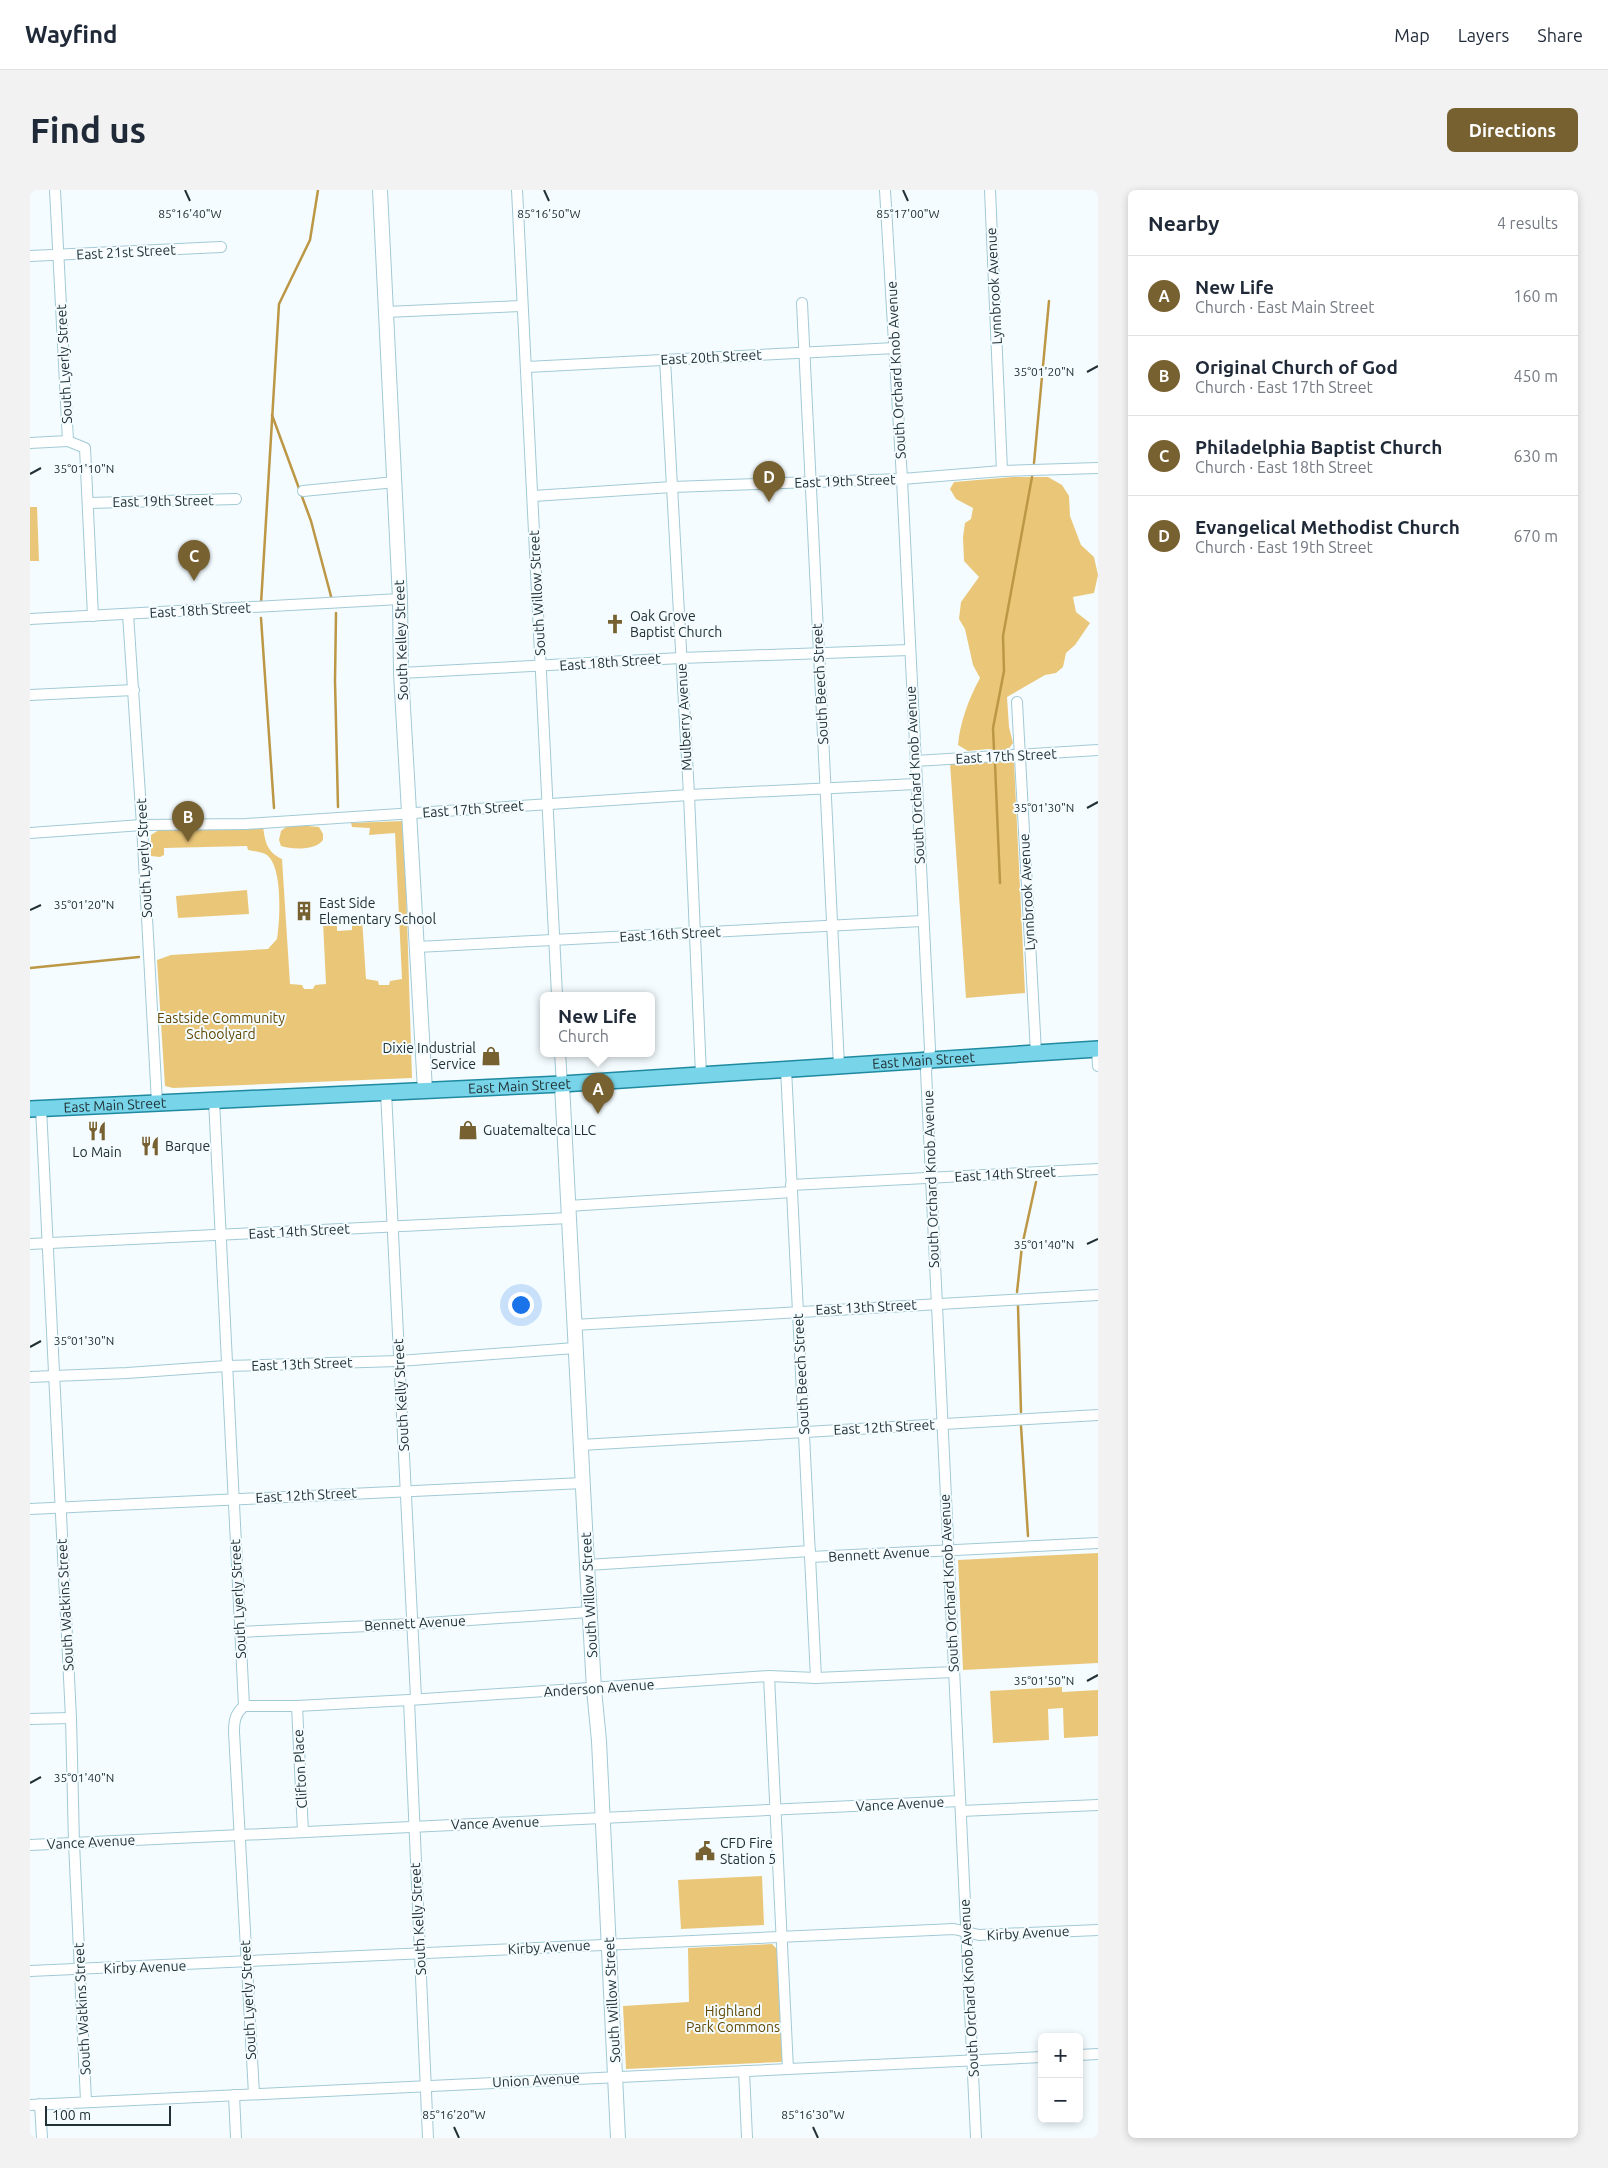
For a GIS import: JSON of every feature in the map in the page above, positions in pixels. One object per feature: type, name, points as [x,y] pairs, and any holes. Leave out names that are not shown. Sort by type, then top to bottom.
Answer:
[{"type":"main road","name":"South Kelley Street","points":[[380,190],[395,482],[401,673],[426,1090]]},
{"type":"main road","name":"East Main Street","points":[[36,1109],[562,1084],[1098,1049]]},
{"type":"main road","name":"South Willow Street","points":[[562,1084],[587,1565],[599,1741],[618,2138]]},
{"type":"street","name":"South Lyerly Street","points":[[55,190],[68,441],[85,448],[93,616]]},
{"type":"street","name":"South Willow Street","points":[[517,190],[557,992]]},
{"type":"street","points":[[885,190],[890,190]]},
{"type":"street","name":"South Orchard Knob Avenue","points":[[885,190],[902,479],[922,921],[930,1049],[926,1071],[930,1177],[976,2138]]},
{"type":"street","name":"Lynnbrook Avenue","points":[[990,190],[1002,471]]},
{"type":"street","name":"East 21st Street","points":[[30,256],[221,247]]},
{"type":"street","name":"South Beech Street","points":[[802,302],[839,1066]]},
{"type":"street","points":[[386,312],[522,306]]},
{"type":"street","name":"East 20th Street","points":[[527,367],[895,348]]},
{"type":"street","name":"Mulberry Avenue","points":[[665,359],[702,1075]]},
{"type":"street","points":[[30,443],[68,441]]},
{"type":"street","name":"East 19th Street","points":[[533,496],[672,487],[902,479],[1002,471],[1098,468]]},
{"type":"street","points":[[303,491],[395,482]]},
{"type":"street","name":"East 19th Street","points":[[89,503],[236,499]]},
{"type":"street","name":"East 18th Street","points":[[30,619],[400,599]]},
{"type":"street","name":"South Lyerly Street","points":[[128,614],[157,1103]]},
{"type":"street","name":"East 18th Street","points":[[401,673],[681,658],[909,650]]},
{"type":"street","points":[[30,696],[134,690]]},
{"type":"street","name":"Lynnbrook Avenue","points":[[1017,702],[1036,1053]]},
{"type":"street","name":"East 17th Street","points":[[915,761],[1098,750]]},
{"type":"street","name":"East 17th Street","points":[[30,833],[142,825],[246,824],[689,795],[916,784]]},
{"type":"street","name":"East 16th Street","points":[[417,947],[922,921]]},
{"type":"street","points":[[1098,1049],[1098,1066]]},
{"type":"street","name":"South Willow Street","points":[[560,1057],[562,1084]]},
{"type":"street","name":"South Beech Street","points":[[786,1069],[816,1678]]},
{"type":"street","name":"South Kelly Street","points":[[386,1092],[412,1624],[414,1826],[428,2138]]},
{"type":"street","name":"South Lyerly Street","points":[[214,1100],[244,1706],[234,1720],[234,1732],[254,2094]]},
{"type":"street","name":"South Watkins Street","points":[[36,1109],[48,1243],[71,1718],[74,1842],[86,2101]]},
{"type":"street","name":"East 14th Street","points":[[30,1244],[392,1227],[569,1212],[792,1188],[930,1177],[1098,1169]]},
{"type":"street","name":"East 13th Street","points":[[574,1325],[1098,1295]]},
{"type":"street","name":"East 13th Street","points":[[30,1377],[226,1366],[399,1360],[575,1348]]},
{"type":"street","name":"East 12th Street","points":[[581,1445],[1098,1415]]},
{"type":"street","name":"East 12th Street","points":[[30,1509],[583,1483]]},
{"type":"street","name":"Bennett Avenue","points":[[587,1565],[810,1554],[948,1551],[1098,1543]]},
{"type":"street","name":"Bennett Avenue","points":[[240,1632],[412,1624],[590,1612]]},
{"type":"street","name":"Anderson Avenue","points":[[244,1706],[297,1706],[769,1676],[816,1678],[954,1672]]},
{"type":"street","points":[[769,1676],[788,2069]]},
{"type":"street","name":"Clifton Place","points":[[297,1706],[303,1832]]},
{"type":"street","points":[[30,1719],[71,1718]]},
{"type":"street","name":"Vance Avenue","points":[[30,1844],[775,1810],[1098,1805]]},
{"type":"street","name":"Kirby Avenue","points":[[30,1971],[954,1929],[978,1935],[1098,1930]]},
{"type":"street","points":[[1083,2055],[1098,2054]]},
{"type":"street","name":"Union Avenue","points":[[35,2104],[1038,2057]]},
{"type":"street","points":[[744,2071],[747,2138]]},
{"type":"street","points":[[234,2095],[236,2138]]},
{"type":"street","points":[[35,2104],[42,2138]]},
{"type":"green space","points":[[1013,477],[1048,477],[1062,485],[1069,496],[1070,516],[1081,545],[1094,557],[1098,575],[1094,593],[1073,597],[1076,612],[1090,623],[1075,645],[1066,653],[1063,667],[1056,673],[1045,675],[1007,697],[1009,727],[1013,743],[1007,751],[988,749],[968,751],[958,745],[959,736],[966,710],[980,678],[973,665],[965,629],[959,619],[961,602],[979,577],[964,561],[963,537],[965,523],[971,519],[973,508],[956,499],[950,489],[954,482]]},
{"type":"green space","points":[[30,507],[37,507],[39,561],[30,561]]},
{"type":"green space","points":[[1014,762],[1025,993],[966,998],[950,763]]},
{"type":"green space","name":"Eastside Community Schoolyard","points":[[404,821],[412,1078],[173,1088],[165,1086],[157,960],[171,955],[268,949],[277,939],[279,895],[276,871],[272,862],[265,854],[248,850],[247,846],[164,848],[164,855],[160,857],[151,856],[151,835],[159,830],[263,826],[270,850],[282,859],[290,984],[302,985],[304,989],[313,989],[315,985],[326,984],[323,922],[330,926],[337,926],[337,931],[352,930],[352,925],[357,924],[356,919],[362,918],[366,979],[378,981],[379,985],[389,985],[390,981],[402,979],[395,833],[369,835],[370,828],[352,827],[351,823]]},
{"type":"green space","points":[[296,825],[319,827],[323,834],[323,840],[315,846],[304,848],[281,846],[279,840],[281,831],[286,827]]},
{"type":"green space","points":[[247,890],[249,914],[178,918],[176,896]]},
{"type":"green space","points":[[1098,1553],[1098,1663],[963,1670],[958,1560]]},
{"type":"green space","points":[[1062,1687],[1062,1692],[1098,1690],[1098,1736],[1064,1738],[1063,1708],[1048,1709],[1049,1740],[993,1743],[990,1691]]},
{"type":"green space","points":[[762,1876],[764,1925],[681,1929],[678,1880]]},
{"type":"green space","name":"Highland Park Commons","points":[[772,1944],[777,1949],[783,2060],[781,2062],[626,2069],[623,2006],[689,2002],[688,1948]]},
{"type":"waterway","points":[[261,604],[279,304],[310,240],[318,190]]},
{"type":"waterway","points":[[1034,463],[1049,301]]},
{"type":"waterway","points":[[272,415],[311,521],[332,600]]},
{"type":"waterway","points":[[994,750],[993,728],[1004,671],[1003,636],[1032,477]]},
{"type":"waterway","points":[[336,613],[335,681],[338,807]]},
{"type":"waterway","points":[[261,618],[274,808]]},
{"type":"waterway","points":[[995,764],[1000,883]]},
{"type":"waterway","points":[[30,968],[139,957]]},
{"type":"waterway","points":[[1017,1292],[1022,1246],[1036,1182]]},
{"type":"waterway","points":[[1018,1306],[1021,1412]]},
{"type":"waterway","points":[[1021,1426],[1028,1536]]},
{"type":"place","name":"Evangelical Methodist Church","points":[[769,502]]},
{"type":"place","name":"Philadelphia Baptist Church","points":[[194,581]]},
{"type":"place","name":"Oak Grove Baptist Church","points":[[615,624]]},
{"type":"place","name":"Original Church of God","points":[[188,842]]},
{"type":"place","name":"East Side Elementary School","points":[[304,911]]},
{"type":"place","name":"Dixie Industrial Service","points":[[491,1056]]},
{"type":"place","name":"New Life","points":[[598,1114]]},
{"type":"place","name":"Guatemalteca LLC","points":[[468,1130]]},
{"type":"place","name":"Lo Main","points":[[97,1131]]},
{"type":"place","name":"Barque","points":[[150,1146]]},
{"type":"place","name":"CFD Fire Station 5","points":[[705,1851]]}]
